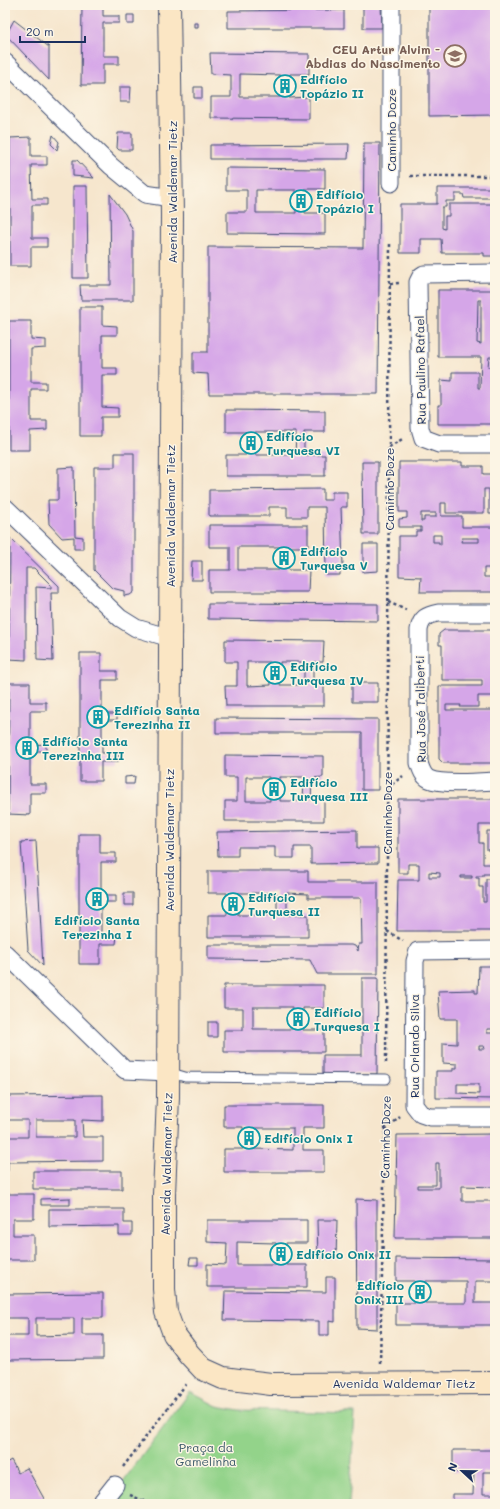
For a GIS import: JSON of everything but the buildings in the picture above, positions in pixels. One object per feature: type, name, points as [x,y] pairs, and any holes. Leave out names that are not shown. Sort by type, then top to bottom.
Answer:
[{"type":"street","name":"Avenida Waldemar Tietz","points":[[170,5],[172,198],[168,1072],[164,1194],[164,1289],[166,1312],[174,1334],[189,1354],[203,1369],[223,1378],[271,1384],[495,1383]]},
{"type":"street","name":"Caminho Doze","points":[[391,5],[391,179]]},
{"type":"street","points":[[5,62],[111,166],[145,194],[172,198]]},
{"type":"street","name":"Rua Paulino Rafael","points":[[495,273],[431,273],[421,276],[418,282],[420,428],[423,438],[439,444],[495,444]]},
{"type":"street","points":[[5,507],[120,618],[136,628],[170,638]]},
{"type":"street","name":"Rua José Taliberti","points":[[495,613],[438,613],[429,615],[423,618],[420,623],[419,630],[419,763],[422,773],[428,778],[441,782],[495,782]]},
{"type":"street","name":"Rua Orlando Silva","points":[[495,950],[418,951],[415,961],[414,1105],[421,1114],[430,1117],[495,1117]]},
{"type":"street","points":[[5,953],[125,1070],[168,1072]]},
{"type":"street","points":[[100,1504],[114,1486]]},
{"type":"lane","points":[[168,1072],[185,1077],[386,1079]]},
{"type":"path","points":[[391,179],[495,176]]},
{"type":"path","name":"Caminho Doze","points":[[379,1384],[386,1079],[390,241]]},
{"type":"path","points":[[114,1486],[113,1480],[183,1389],[199,1364]]},
{"type":"green space","name":"Praça da Gamelinha","points":[[190,1392],[217,1406],[239,1410],[355,1413],[349,1504],[123,1504],[118,1488]]},
{"type":"place","name":"CEU Artur Alvim - Abdias do Nascimento","points":[[455,56]]},
{"type":"place","name":"Edifício Topázio II","points":[[285,86]]},
{"type":"place","name":"Edifício Topázio I","points":[[301,201]]},
{"type":"place","name":"Edifício Turquesa VI","points":[[251,443]]},
{"type":"place","name":"Edifício Turquesa V","points":[[284,558]]},
{"type":"place","name":"Edifício Turquesa IV","points":[[275,673]]},
{"type":"place","name":"Edifício Santa Terezinha II","points":[[98,717]]},
{"type":"place","name":"Edifício Santa Terezinha III","points":[[27,748]]},
{"type":"place","name":"Edifício Turquesa III","points":[[274,789]]},
{"type":"place","name":"Edifício Santa Terezinha I","points":[[97,899]]},
{"type":"place","name":"Edifício Turquesa II","points":[[233,904]]},
{"type":"place","name":"Edifício Turquesa I","points":[[298,1019]]},
{"type":"place","name":"Edifício Onix I","points":[[249,1138]]},
{"type":"place","name":"Edifício Onix II","points":[[281,1254]]},
{"type":"place","name":"Edifício Onix III","points":[[420,1292]]}]
